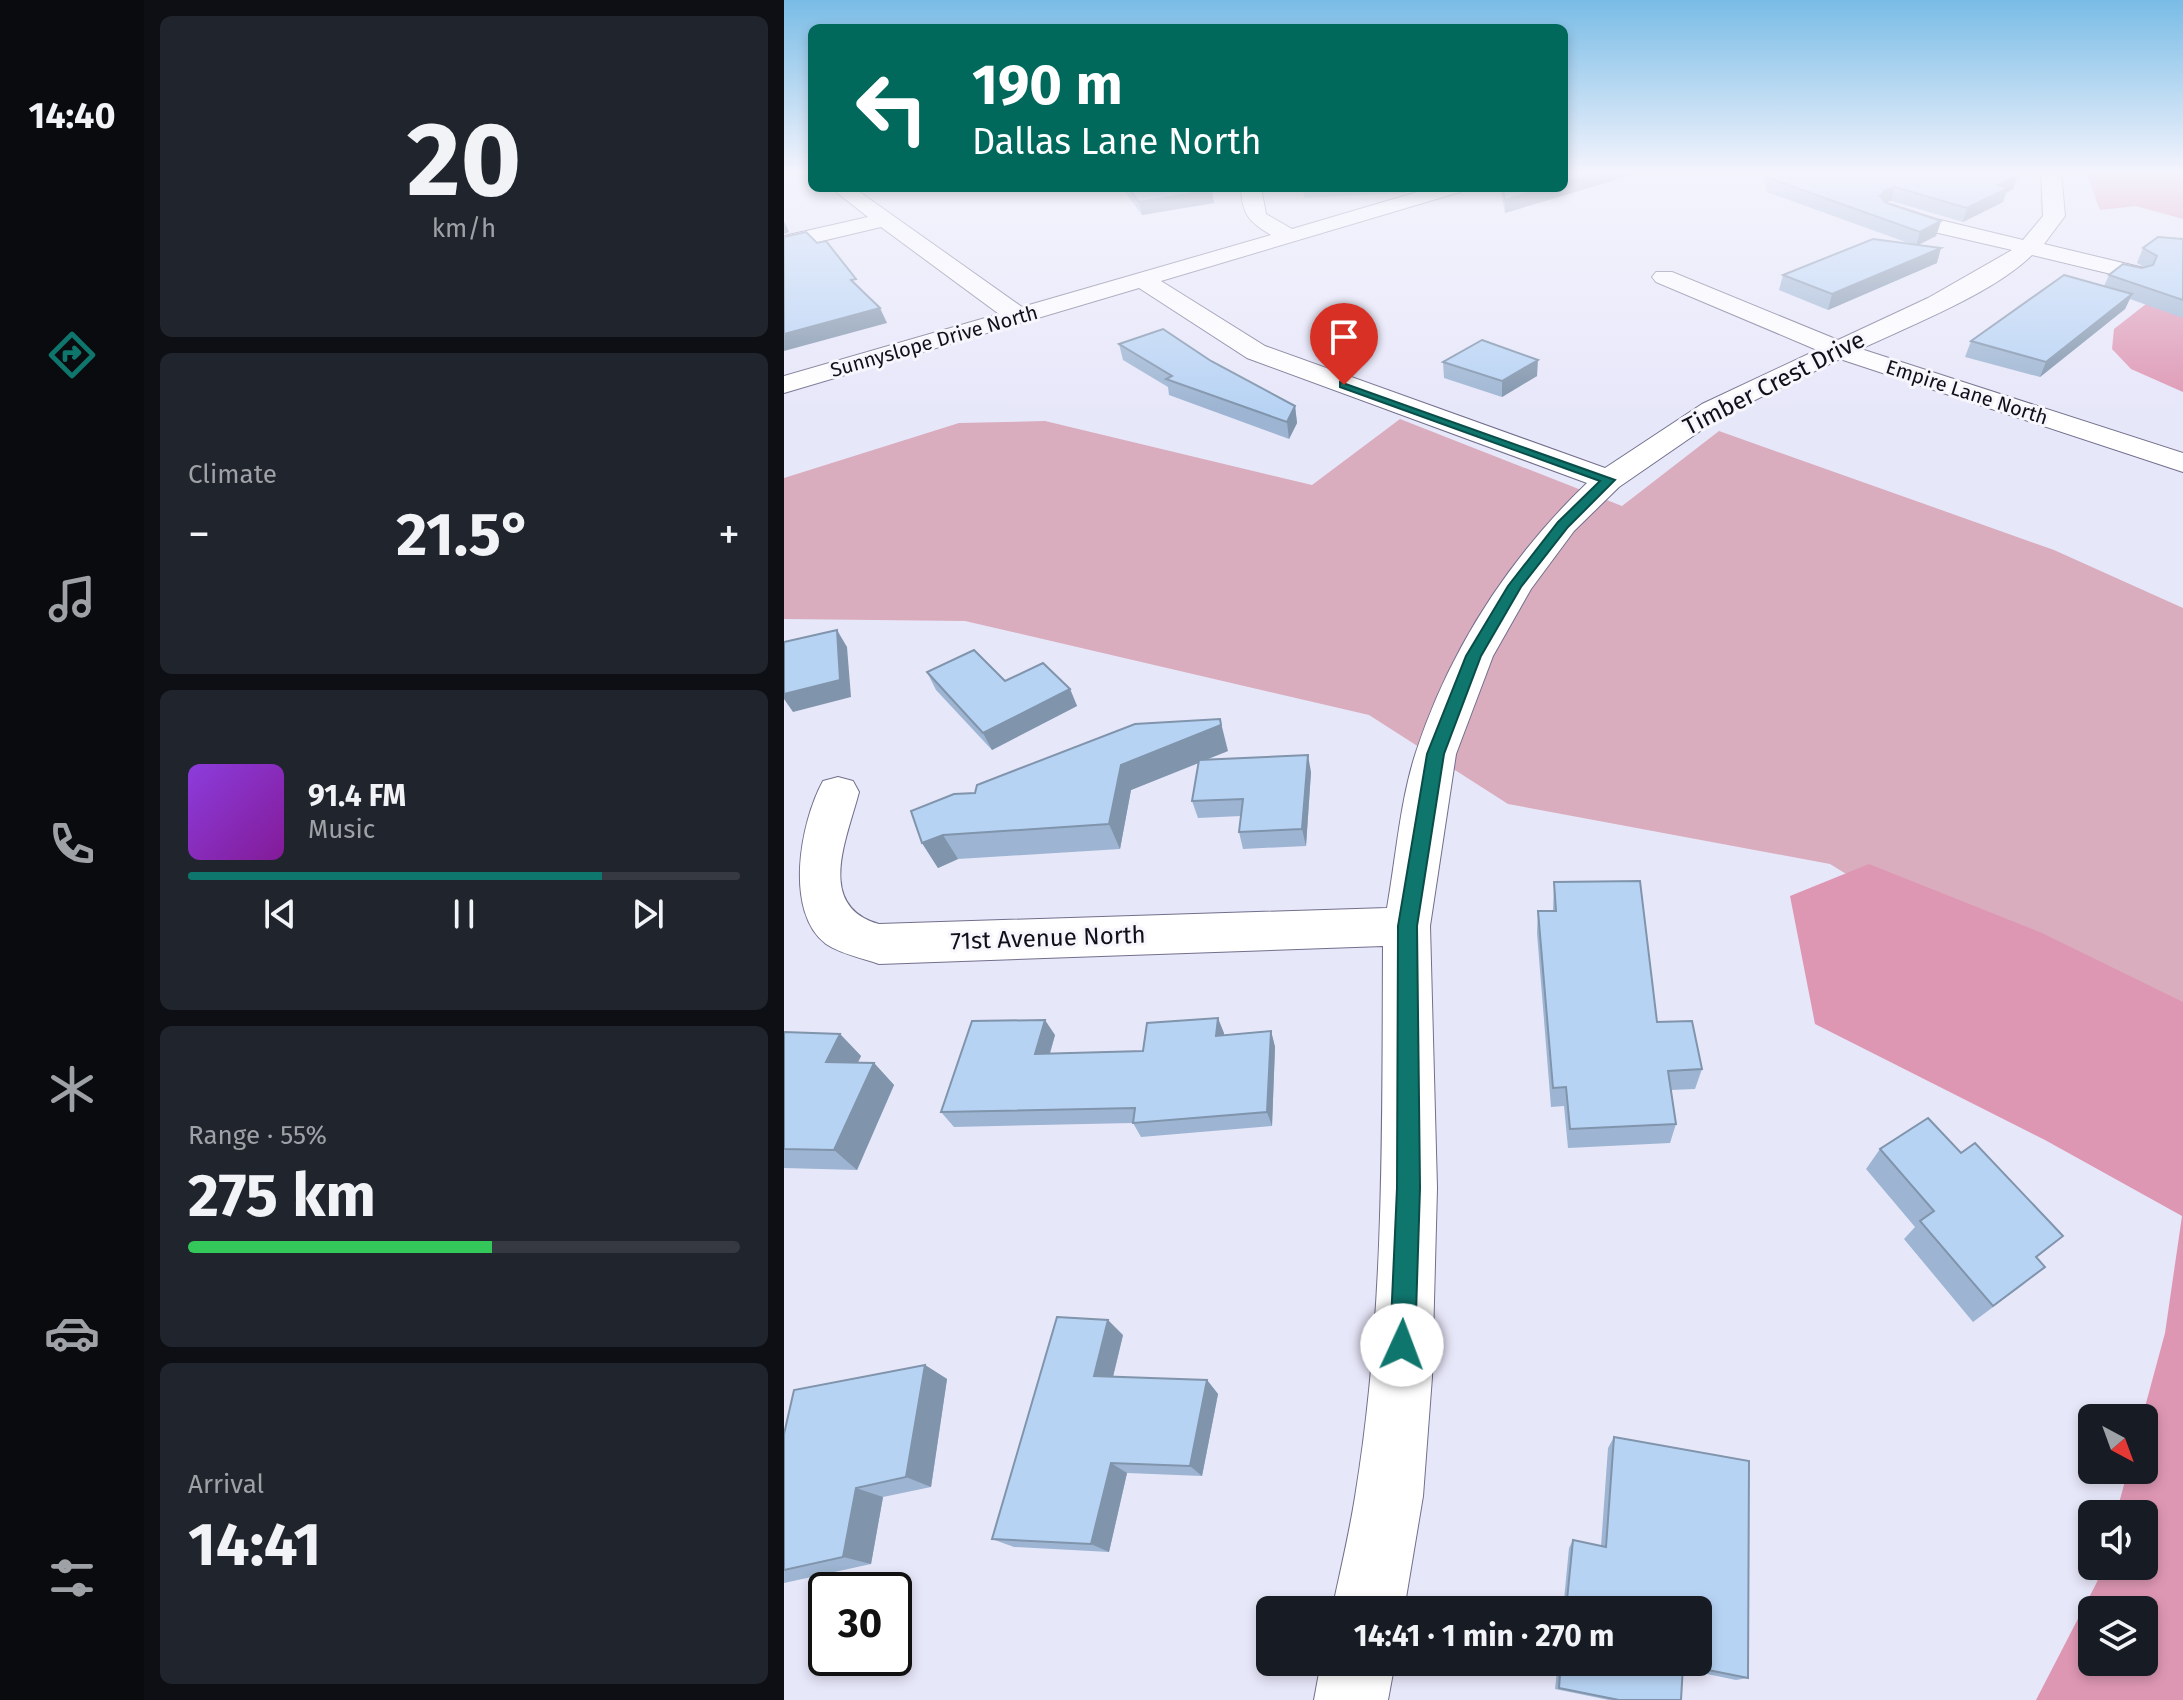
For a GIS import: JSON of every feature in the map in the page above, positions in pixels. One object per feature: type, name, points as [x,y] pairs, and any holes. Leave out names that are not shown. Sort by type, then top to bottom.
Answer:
[{"type":"street","points":[[928,251],[1018,316]]},
{"type":"street","name":"Sunnyslope Drive North","points":[[784,385],[1238,251]]},
{"type":"street","name":"Timber Crest Drive","points":[[1371,1596],[1389,1496],[1401,1377],[1409,1188],[1407,926],[1436,754],[1474,656],[1515,586],[1563,524],[1608,480],[1712,410],[1987,278],[2023,251]]},
{"type":"street","points":[[2042,251],[2136,273]]},
{"type":"street","name":"Empire Lane North","points":[[1664,277],[1838,350],[2183,463]]},
{"type":"street","points":[[1142,280],[1256,352],[1608,480]]},
{"type":"street","name":"71st Avenue North","points":[[838,792],[816,882],[823,912],[840,930],[879,944],[1407,926]]},
{"type":"street","points":[[1351,1700],[1355,1676]]},
{"type":"shaded area","points":[[2146,304],[2183,314],[2183,392],[2131,369],[2112,349],[2114,329]]},
{"type":"shaded area","points":[[1400,419],[1622,506],[1719,431],[2054,550],[2183,608],[2183,1082],[1830,864],[1508,804],[1369,715],[965,621],[784,619],[784,478],[959,423],[1045,421],[1312,485]]},
{"type":"shaded area","points":[[1869,864],[2042,933],[2183,1002],[2183,1700],[2036,1700],[2078,1619],[2078,1676],[2158,1676],[2158,1596],[2090,1596],[2098,1580],[2158,1580],[2158,1500],[2120,1500],[2124,1484],[2158,1484],[2158,1404],[2146,1404],[2165,1333],[2182,1216],[2045,1140],[1815,1024],[1790,896]]},
{"type":"building","points":[[784,251],[834,251],[856,279],[851,280],[880,308],[784,334]]},
{"type":"building","points":[[1842,251],[1933,251],[1832,294],[1783,275]]},
{"type":"building","points":[[2149,251],[2183,251],[2183,300],[2109,275],[2123,264],[2142,268],[2153,265],[2157,256]]},
{"type":"building","points":[[2064,275],[2132,294],[2046,362],[1971,341]]},
{"type":"building","points":[[1163,329],[1211,361],[1295,406],[1287,422],[1166,379],[1172,376],[1119,344]]},
{"type":"building","points":[[1482,340],[1538,360],[1502,381],[1443,362]]},
{"type":"building","points":[[837,630],[840,680],[784,694],[784,642]]},
{"type":"building","points":[[974,650],[1005,681],[1043,663],[1070,689],[983,733],[927,672]]},
{"type":"building","points":[[1220,719],[1221,725],[1121,765],[1109,824],[943,835],[922,843],[911,811],[954,794],[975,793],[977,785],[1135,724]]},
{"type":"building","points":[[1308,755],[1302,829],[1239,832],[1243,799],[1192,801],[1199,760]]},
{"type":"building","points":[[1640,881],[1657,1022],[1692,1021],[1702,1069],[1668,1071],[1676,1124],[1570,1129],[1566,1087],[1553,1088],[1538,911],[1556,911],[1554,882]]},
{"type":"building","points":[[1218,1018],[1216,1036],[1271,1031],[1267,1112],[1133,1123],[1135,1108],[941,1112],[972,1021],[1045,1020],[1035,1054],[1143,1051],[1147,1023]]},
{"type":"building","points":[[784,1032],[840,1034],[826,1062],[874,1063],[834,1150],[784,1149]]},
{"type":"building","points":[[1928,1118],[1961,1153],[1975,1143],[2063,1236],[2036,1257],[2045,1267],[1993,1306],[1920,1221],[1934,1211],[1880,1149]]},
{"type":"building","points":[[1057,1317],[1108,1320],[1094,1376],[1207,1380],[1190,1466],[1111,1463],[1091,1544],[992,1539]]},
{"type":"building","points":[[925,1365],[906,1477],[856,1488],[843,1557],[784,1570],[784,1434],[794,1390]]},
{"type":"building","points":[[1614,1437],[1749,1461],[1748,1678],[1712,1671],[1712,1596],[1567,1596],[1573,1540],[1606,1547]]},
{"type":"building","points":[[1560,1676],[1682,1676],[1681,1700],[1619,1700],[1559,1688]]},
{"type":"route","points":[[1344,385],[1608,480],[1563,524],[1515,586],[1474,656],[1436,754],[1418,845],[1407,926],[1409,1188],[1402,1345]]}]
